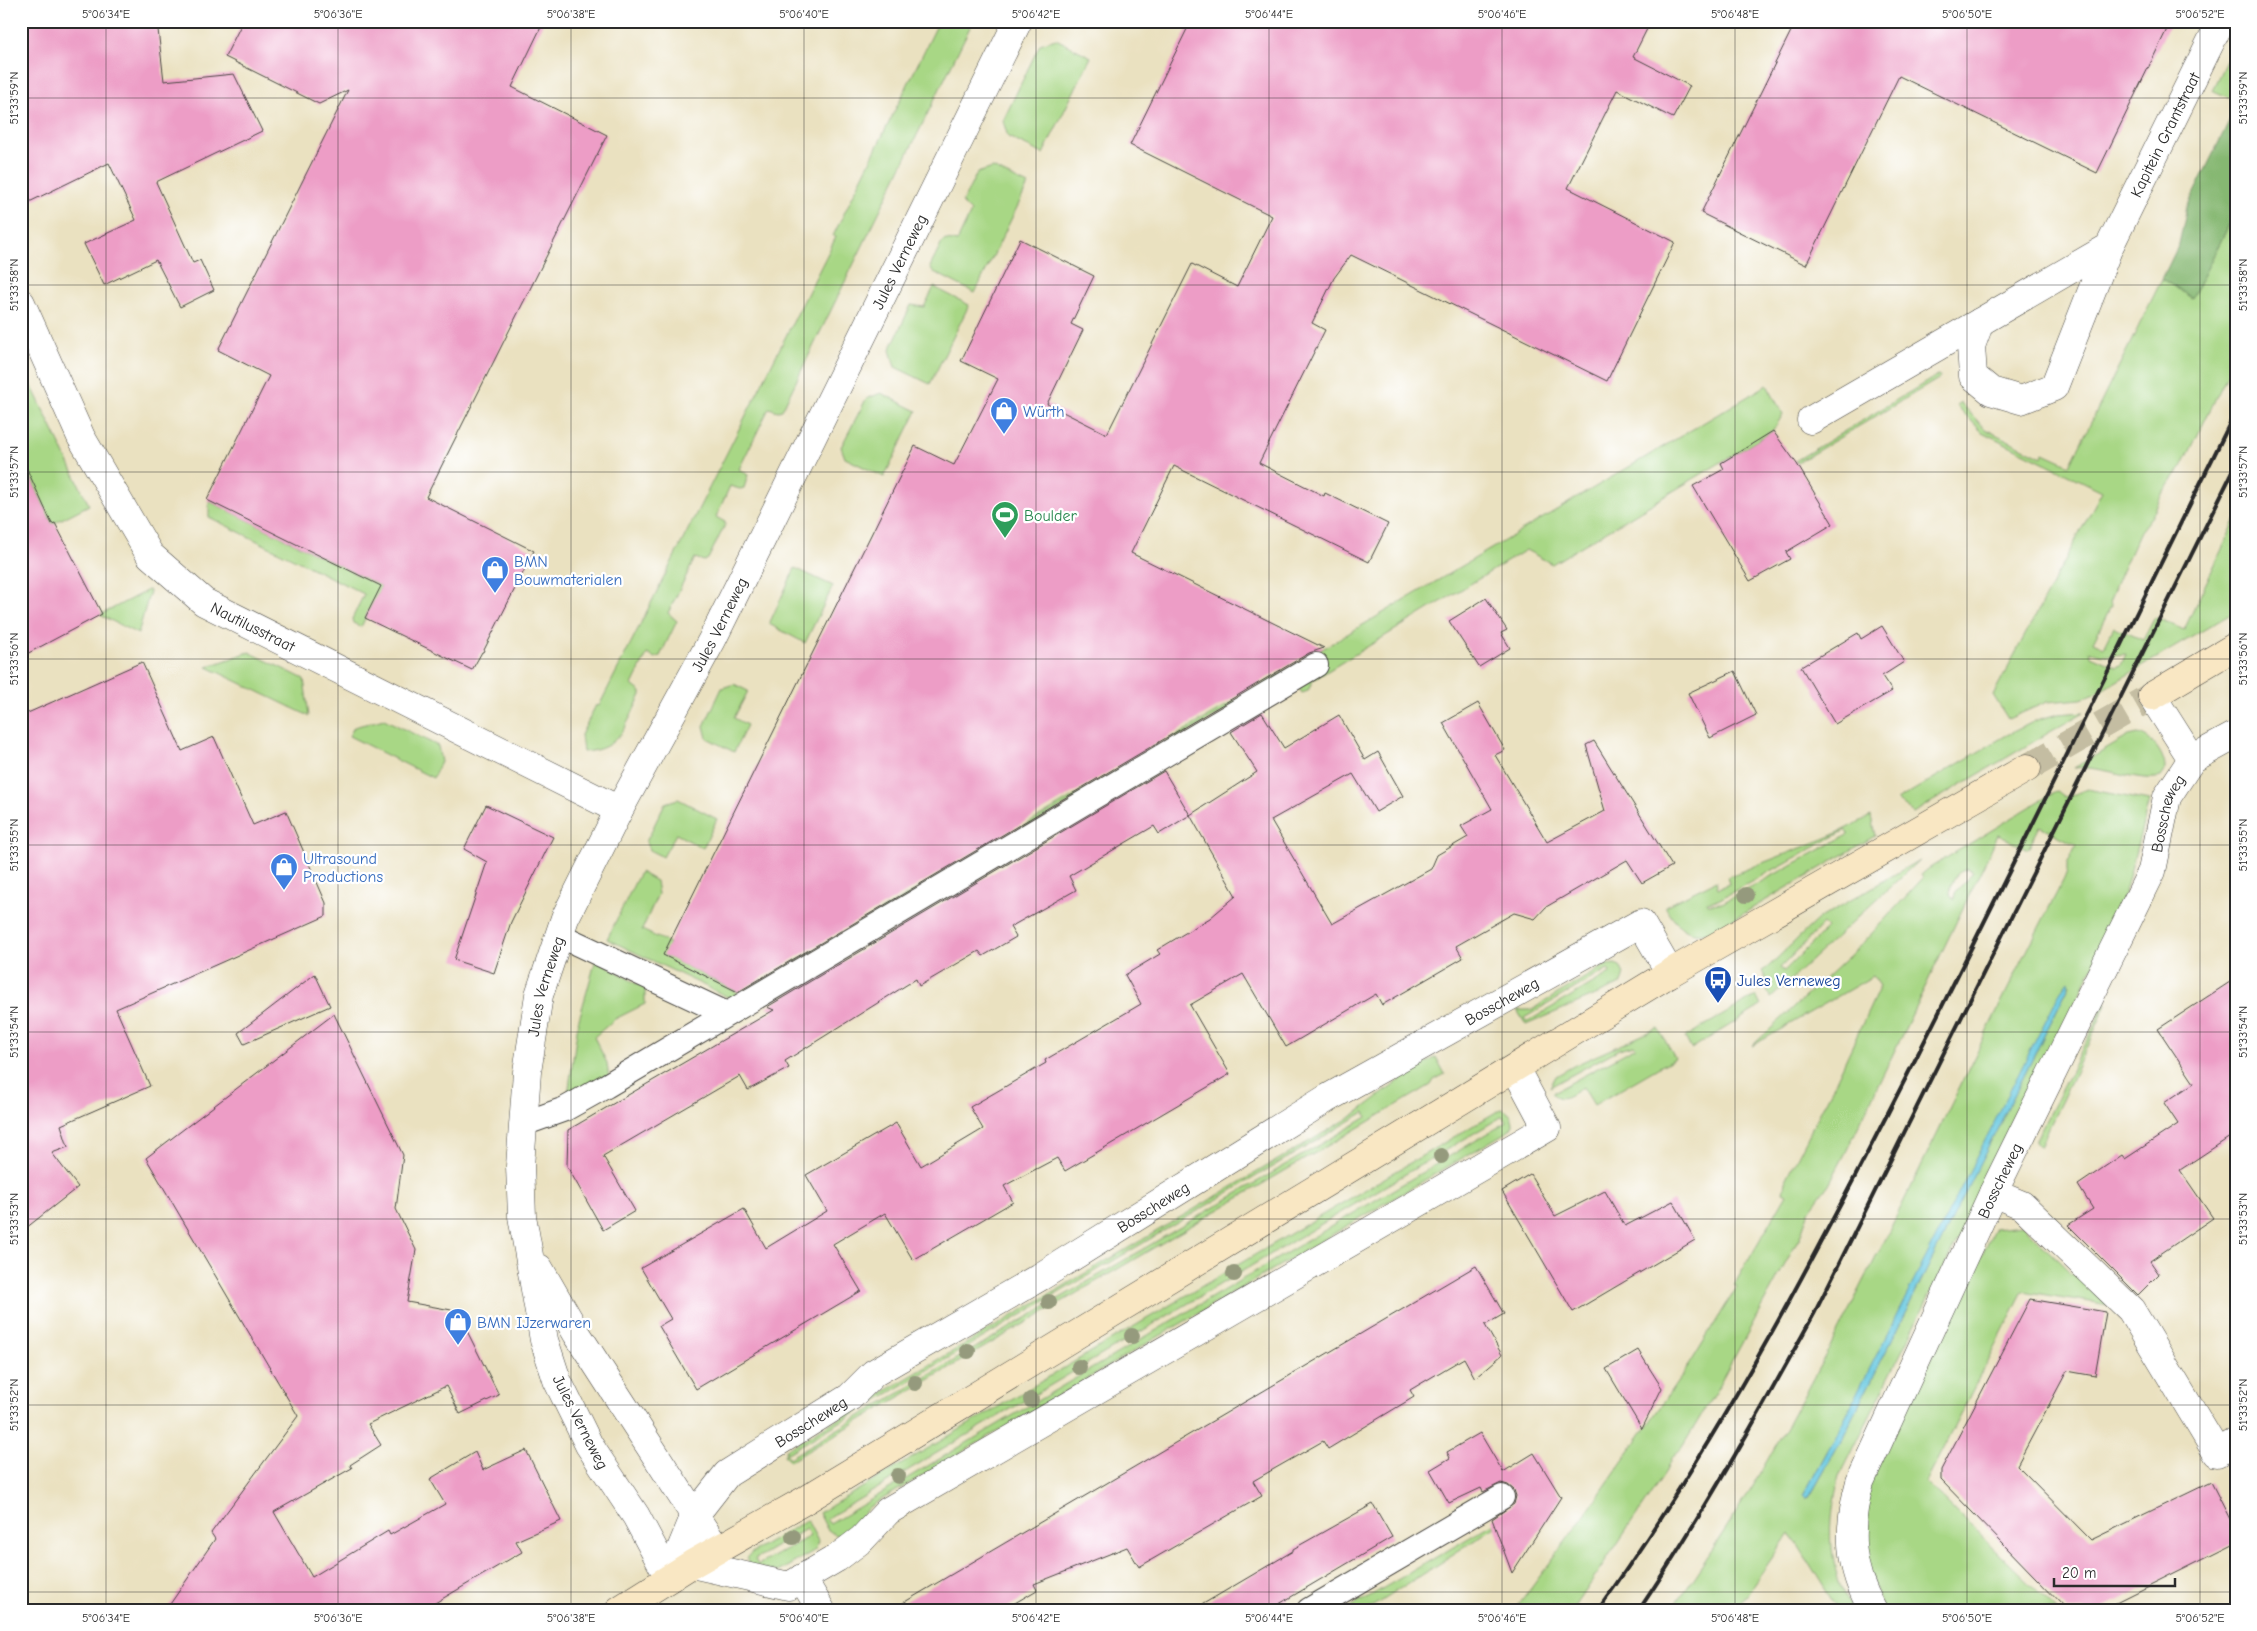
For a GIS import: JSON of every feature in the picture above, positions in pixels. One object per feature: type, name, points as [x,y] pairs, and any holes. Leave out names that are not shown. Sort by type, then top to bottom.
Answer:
[{"type":"main road","name":"Bosscheweg","points":[[2152,696],[2236,646]]},
{"type":"main road","points":[[619,1610],[692,1564],[820,1490],[1670,974],[2027,768]]},
{"type":"street","name":"Jules Verneweg","points":[[669,1578],[636,1516],[589,1445],[557,1380],[544,1340],[530,1251],[522,1216],[520,1166],[527,1072],[538,995],[564,918],[619,810],[712,640],[1018,21]]},
{"type":"street","name":"Kapitein Grantstraat","points":[[1980,322],[1971,346],[1973,376],[1991,391],[2021,400],[2054,387],[2109,247],[2221,21]]},
{"type":"street","points":[[1811,420],[2109,247]]},
{"type":"street","name":"Nautilusstraat","points":[[21,304],[81,437],[150,555],[204,602],[619,810]]},
{"type":"street","name":"Bosscheweg","points":[[2152,696],[2192,759]]},
{"type":"street","name":"Bosscheweg","points":[[1873,1610],[1855,1568],[1850,1536],[1853,1507],[1860,1482],[1993,1193],[2152,871],[2167,797],[2192,759],[2236,734]]},
{"type":"street","name":"Bosscheweg","points":[[669,1578],[695,1515],[727,1474],[850,1397],[874,1373],[1040,1277],[1326,1099],[1642,923],[1670,974]]},
{"type":"street","points":[[692,1564],[789,1586],[837,1558],[862,1539],[888,1511],[1547,1128],[1515,1068]]},
{"type":"street","points":[[1993,1193],[2022,1205],[2131,1310],[2218,1453],[2236,1441]]},
{"type":"street","name":"Jules Verneweg","points":[[530,1251],[577,1334],[717,1550]]},
{"type":"street","points":[[802,1578],[821,1610]]},
{"type":"lane","points":[[523,1124],[565,1109],[1316,665]]},
{"type":"lane","points":[[559,935],[728,1014]]},
{"type":"lane","points":[[1309,1610],[1502,1497]]},
{"type":"green space","points":[[939,21],[973,21],[782,410],[778,411],[769,408],[739,469],[748,475],[744,488],[740,489],[730,486],[716,517],[725,522],[725,525],[708,559],[704,561],[695,558],[668,613],[677,621],[660,656],[655,658],[647,654],[632,685],[641,692],[641,695],[626,725],[614,741],[596,750],[583,752],[581,735],[596,705],[599,706],[836,237],[833,236]]},
{"type":"green space","points":[[1056,39],[1091,57],[1043,154],[1008,137],[1003,121],[1040,44]]},
{"type":"green space","points":[[2227,59],[2236,63],[2236,101],[2212,90]]},
{"type":"green space","points":[[2236,107],[2236,211],[2192,298],[2162,279],[2179,244],[2187,207]]},
{"type":"green space","points":[[993,168],[1028,185],[975,293],[932,271],[930,267],[943,241],[957,242],[971,212],[962,203],[977,173]]},
{"type":"green space","points":[[2236,211],[2236,357],[2182,467],[2163,492],[2152,516],[2140,531],[2116,584],[2110,600],[2111,606],[2093,642],[2104,647],[2114,627],[2143,640],[2155,617],[2184,630],[2236,519],[2236,611],[2095,694],[2081,699],[2047,702],[2008,719],[1993,695],[2102,491],[1982,432],[1957,406],[1960,402],[1985,429],[2042,457],[2044,453],[2070,465],[2162,279],[2192,298]],"holes":[[[2090,650],[2108,655],[2126,654],[2121,665],[2116,667],[2091,656]]]},
{"type":"green space","points":[[934,287],[969,305],[930,384],[895,367],[890,350],[911,305],[924,307]]},
{"type":"green space","points":[[21,364],[89,505],[52,524],[21,456]]},
{"type":"green space","points":[[1938,375],[1940,378],[1797,463],[1795,461]]},
{"type":"green space","points":[[1767,385],[1783,414],[1773,431],[1552,564],[1526,550],[1313,680],[1308,691],[1302,693],[1289,673],[734,1000],[607,939],[640,872],[656,881],[658,894],[642,930],[669,943],[664,955],[741,994]]},
{"type":"green space","points":[[881,393],[917,411],[884,477],[845,458],[841,447],[866,399]]},
{"type":"green space","points":[[209,501],[381,586],[361,627],[353,623],[352,619],[364,594],[209,517]]},
{"type":"green space","points":[[795,568],[833,586],[805,643],[769,624]]},
{"type":"green space","points":[[148,590],[150,591],[138,634],[100,615]]},
{"type":"green space","points":[[249,652],[304,679],[309,716],[207,667]]},
{"type":"green space","points":[[734,684],[748,691],[734,718],[747,725],[734,752],[707,738],[704,726],[722,688]]},
{"type":"green space","points":[[2084,712],[1913,813],[1897,800],[2005,736],[2037,720],[2058,714]]},
{"type":"green space","points":[[384,719],[438,746],[441,762],[433,778],[349,736],[354,727]]},
{"type":"green space","points":[[2138,734],[2153,743],[2161,753],[2165,770],[2160,777],[2142,778],[2096,769],[2074,768],[2129,736]]},
{"type":"green space","points":[[2087,789],[2149,801],[2125,892],[2094,965],[1840,1476],[1833,1510],[1832,1544],[1838,1578],[1852,1610],[1838,1610],[1790,1532],[1736,1610],[1672,1610],[1745,1498],[1789,1423],[1870,1269],[2024,956],[2064,879],[2067,864],[2076,845],[2040,826],[2028,849],[1998,835],[1845,1154],[1829,1184],[1809,1211],[1800,1237],[1717,1389],[1681,1449],[1672,1457],[1666,1471],[1573,1610],[1515,1610],[1585,1515],[1690,1364],[1737,1287],[1734,1285],[1787,1194],[1783,1192],[1785,1182],[1834,1085],[1880,986],[1873,976],[1752,1046],[1861,945],[1923,878],[1921,875],[1928,869],[2056,791],[2065,798]],"holes":[[[1968,869],[1973,872],[1955,893],[1954,900],[1950,895],[1952,882],[1959,872]],[[2070,984],[1839,1445],[1809,1498],[1804,1494]]]},
{"type":"green space","points":[[678,799],[717,819],[703,848],[676,834],[663,857],[649,850],[646,842],[665,803]]},
{"type":"green space","points":[[1871,816],[1875,836],[1717,929],[1700,933],[1686,930],[1675,921],[1665,906],[1716,881],[1718,888],[1729,884],[1727,877],[1831,836]],"holes":[[[1846,830],[1849,834],[1722,903],[1708,904],[1707,902],[1718,900]]]},
{"type":"green space","points":[[1919,860],[1771,998],[1766,990],[1770,987],[1762,971],[1817,920]],"holes":[[[1823,924],[1827,928],[1784,971],[1780,968]]]},
{"type":"green space","points":[[596,959],[645,989],[645,1004],[615,1019],[594,1037],[607,1063],[609,1079],[567,1102],[578,1023]]},
{"type":"green space","points":[[1615,964],[1620,966],[1624,974],[1621,984],[1526,1025],[1517,1010],[1531,1010],[1606,965]],"holes":[[[1608,969],[1610,973],[1527,1022],[1524,1018]]]},
{"type":"green space","points":[[1756,996],[1761,1006],[1691,1049],[1685,1037]]},
{"type":"green space","points":[[2106,1002],[2107,1004],[2040,1147],[2035,1141]]},
{"type":"green space","points":[[1658,1028],[1675,1058],[1594,1105],[1583,1087],[1564,1098],[1560,1098],[1552,1093],[1636,1047],[1634,1045],[1619,1049],[1550,1087],[1556,1076],[1575,1065]]},
{"type":"green space","points":[[1436,1057],[1445,1074],[1434,1080],[1431,1085],[794,1459],[789,1461],[784,1456],[787,1449],[1354,1115],[1403,1078]],"holes":[[[1365,1112],[1367,1117],[789,1458],[786,1454]]]},
{"type":"green space","points":[[1501,1109],[1506,1111],[1511,1117],[1513,1125],[1510,1130],[869,1507],[856,1526],[848,1533],[835,1535],[827,1529],[819,1513]],"holes":[[[1503,1116],[1507,1122],[830,1524],[826,1519]]]},
{"type":"green space","points":[[2022,1225],[2070,1272],[2088,1280],[2115,1306],[2023,1291],[1926,1482],[2057,1610],[1883,1610],[1858,1539],[1870,1481],[1995,1228]]},
{"type":"green space","points":[[1501,1519],[1495,1527],[1367,1610],[1346,1610]]},
{"type":"green space","points":[[807,1520],[818,1541],[816,1549],[778,1572],[748,1565],[747,1557]],"holes":[[[806,1529],[810,1536],[758,1565],[755,1559]]]},
{"type":"water","points":[[2068,981],[2069,986],[1839,1445],[1810,1496],[1806,1499],[1803,1496],[1804,1494],[1833,1441],[2060,992]]},
{"type":"building","points":[[21,21],[157,21],[164,81],[234,74],[262,131],[156,182],[193,263],[200,260],[214,290],[180,307],[156,260],[104,285],[84,244],[136,220],[109,163],[21,206]]},
{"type":"building","points":[[243,21],[544,21],[512,87],[607,135],[426,497],[534,551],[472,670],[365,618],[381,586],[207,500],[269,376],[218,350],[348,90],[319,104],[225,57]]},
{"type":"building","points":[[1191,21],[1651,21],[1633,57],[1690,86],[1673,118],[1617,90],[1568,188],[1675,242],[1607,381],[1351,255],[1334,278],[1312,323],[1325,330],[1259,463],[1324,496],[1325,493],[1388,524],[1369,562],[1174,466],[1131,553],[1324,648],[1309,653],[738,992],[663,955],[915,446],[954,465],[998,379],[961,361],[1020,239],[1094,276],[1071,324],[1083,330],[1047,404],[1107,434],[1192,264],[1237,287],[1272,216],[1130,145]]},
{"type":"building","points":[[1796,21],[2171,21],[2097,173],[1899,76],[1806,265],[1701,213]]},
{"type":"building","points":[[1773,431],[1797,464],[1833,524],[1786,552],[1790,559],[1750,581],[1693,486],[1724,469],[1721,463]]},
{"type":"building","points":[[21,456],[52,524],[55,523],[102,614],[21,657]]},
{"type":"building","points":[[1486,598],[1507,630],[1501,633],[1510,648],[1479,667],[1449,621]]},
{"type":"building","points":[[1882,626],[1904,662],[1882,676],[1892,691],[1835,724],[1801,667],[1858,633],[1861,639]]},
{"type":"building","points":[[142,662],[182,751],[214,737],[253,825],[286,811],[326,903],[326,916],[116,1009],[150,1086],[61,1125],[68,1147],[52,1153],[78,1187],[21,1232],[21,716]]},
{"type":"building","points":[[1735,671],[1756,715],[1710,738],[1688,693]]},
{"type":"building","points":[[1478,703],[1505,750],[1495,755],[1547,842],[1605,811],[1586,745],[1594,741],[1672,866],[1642,883],[1627,860],[1546,907],[1535,919],[1514,913],[1456,946],[1463,958],[1382,1005],[1376,994],[1286,1047],[1243,974],[1190,1005],[1230,1074],[1065,1171],[1057,1158],[1004,1186],[1013,1202],[913,1260],[885,1213],[833,1244],[861,1291],[696,1389],[659,1326],[671,1319],[641,1268],[744,1209],[766,1248],[827,1211],[806,1175],[896,1123],[921,1166],[983,1129],[970,1107],[1046,1063],[1045,1060],[1141,1004],[1125,975],[1160,954],[1157,950],[1210,918],[1236,896],[1190,815],[1257,772],[1231,732],[1262,713],[1284,748],[1339,715],[1365,760],[1378,752],[1403,796],[1376,812],[1353,774],[1271,820],[1332,924],[1431,869],[1437,855],[1468,837],[1461,826],[1492,809],[1443,723]]},
{"type":"building","points":[[1164,771],[1190,815],[1159,834],[1154,826],[1069,876],[1076,890],[1010,927],[1016,937],[983,956],[979,951],[919,986],[916,979],[785,1061],[789,1068],[748,1090],[740,1076],[603,1156],[635,1211],[603,1230],[567,1166],[568,1130],[774,1010],[767,1007]]},
{"type":"building","points":[[486,805],[553,837],[511,922],[494,973],[454,960],[487,862],[464,849]]},
{"type":"building","points":[[315,974],[330,1006],[244,1044],[238,1033]]},
{"type":"building","points":[[2236,978],[2236,1133],[2180,1170],[2213,1218],[2150,1261],[2159,1274],[2138,1295],[2068,1225],[2093,1209],[2078,1185],[2122,1155],[2125,1159],[2178,1124],[2164,1103],[2194,1083],[2158,1029]]},
{"type":"building","points":[[334,1014],[403,1155],[396,1209],[416,1250],[407,1302],[457,1311],[499,1395],[460,1414],[446,1386],[368,1424],[381,1445],[350,1465],[352,1468],[274,1512],[312,1577],[388,1531],[390,1535],[445,1504],[430,1479],[475,1452],[483,1470],[526,1450],[561,1521],[516,1541],[522,1552],[423,1610],[166,1610],[215,1539],[211,1533],[298,1416],[146,1158]]},
{"type":"building","points":[[1530,1174],[1555,1216],[1605,1191],[1625,1226],[1673,1201],[1695,1240],[1573,1312],[1502,1191]]},
{"type":"building","points":[[1476,1266],[1504,1314],[1485,1325],[1502,1355],[1475,1378],[1464,1358],[1410,1390],[1414,1397],[1328,1449],[1323,1441],[1253,1481],[1262,1496],[1139,1567],[1127,1547],[1034,1584],[1037,1590],[1003,1610],[891,1610]]},
{"type":"building","points":[[2030,1299],[2106,1312],[2095,1376],[2067,1371],[2017,1465],[2091,1540],[2211,1482],[2236,1531],[2236,1542],[2100,1610],[2067,1610],[1941,1480],[1941,1470]]},
{"type":"building","points":[[1638,1350],[1662,1388],[1642,1429],[1606,1369]]},
{"type":"building","points":[[1480,1433],[1503,1472],[1534,1453],[1561,1497],[1512,1573],[1492,1519],[1514,1504],[1516,1496],[1514,1490],[1508,1485],[1501,1483],[1483,1492],[1481,1488],[1449,1503],[1430,1470],[1450,1458],[1447,1452]]},
{"type":"building","points":[[1373,1504],[1392,1537],[1269,1610],[1193,1610],[1293,1551],[1293,1549]]},
{"type":"tunnel","points":[[2027,768],[2152,696]]},
{"type":"railway","points":[[1598,1610],[1644,1544],[1729,1408],[1845,1197],[1958,974],[2236,411]]},
{"type":"railway","points":[[1639,1610],[1708,1501],[1814,1314],[2236,465]]},
{"type":"place","name":"Würth","points":[[1004,435]]},
{"type":"place","name":"Boulder","points":[[1005,539]]},
{"type":"place","name":"BMN Bouwmaterialen","points":[[495,594]]},
{"type":"place","name":"Ultrasound Productions","points":[[284,891]]},
{"type":"place","name":"Jules Verneweg","points":[[1718,1004]]},
{"type":"place","name":"BMN IJzerwaren","points":[[458,1346]]}]
